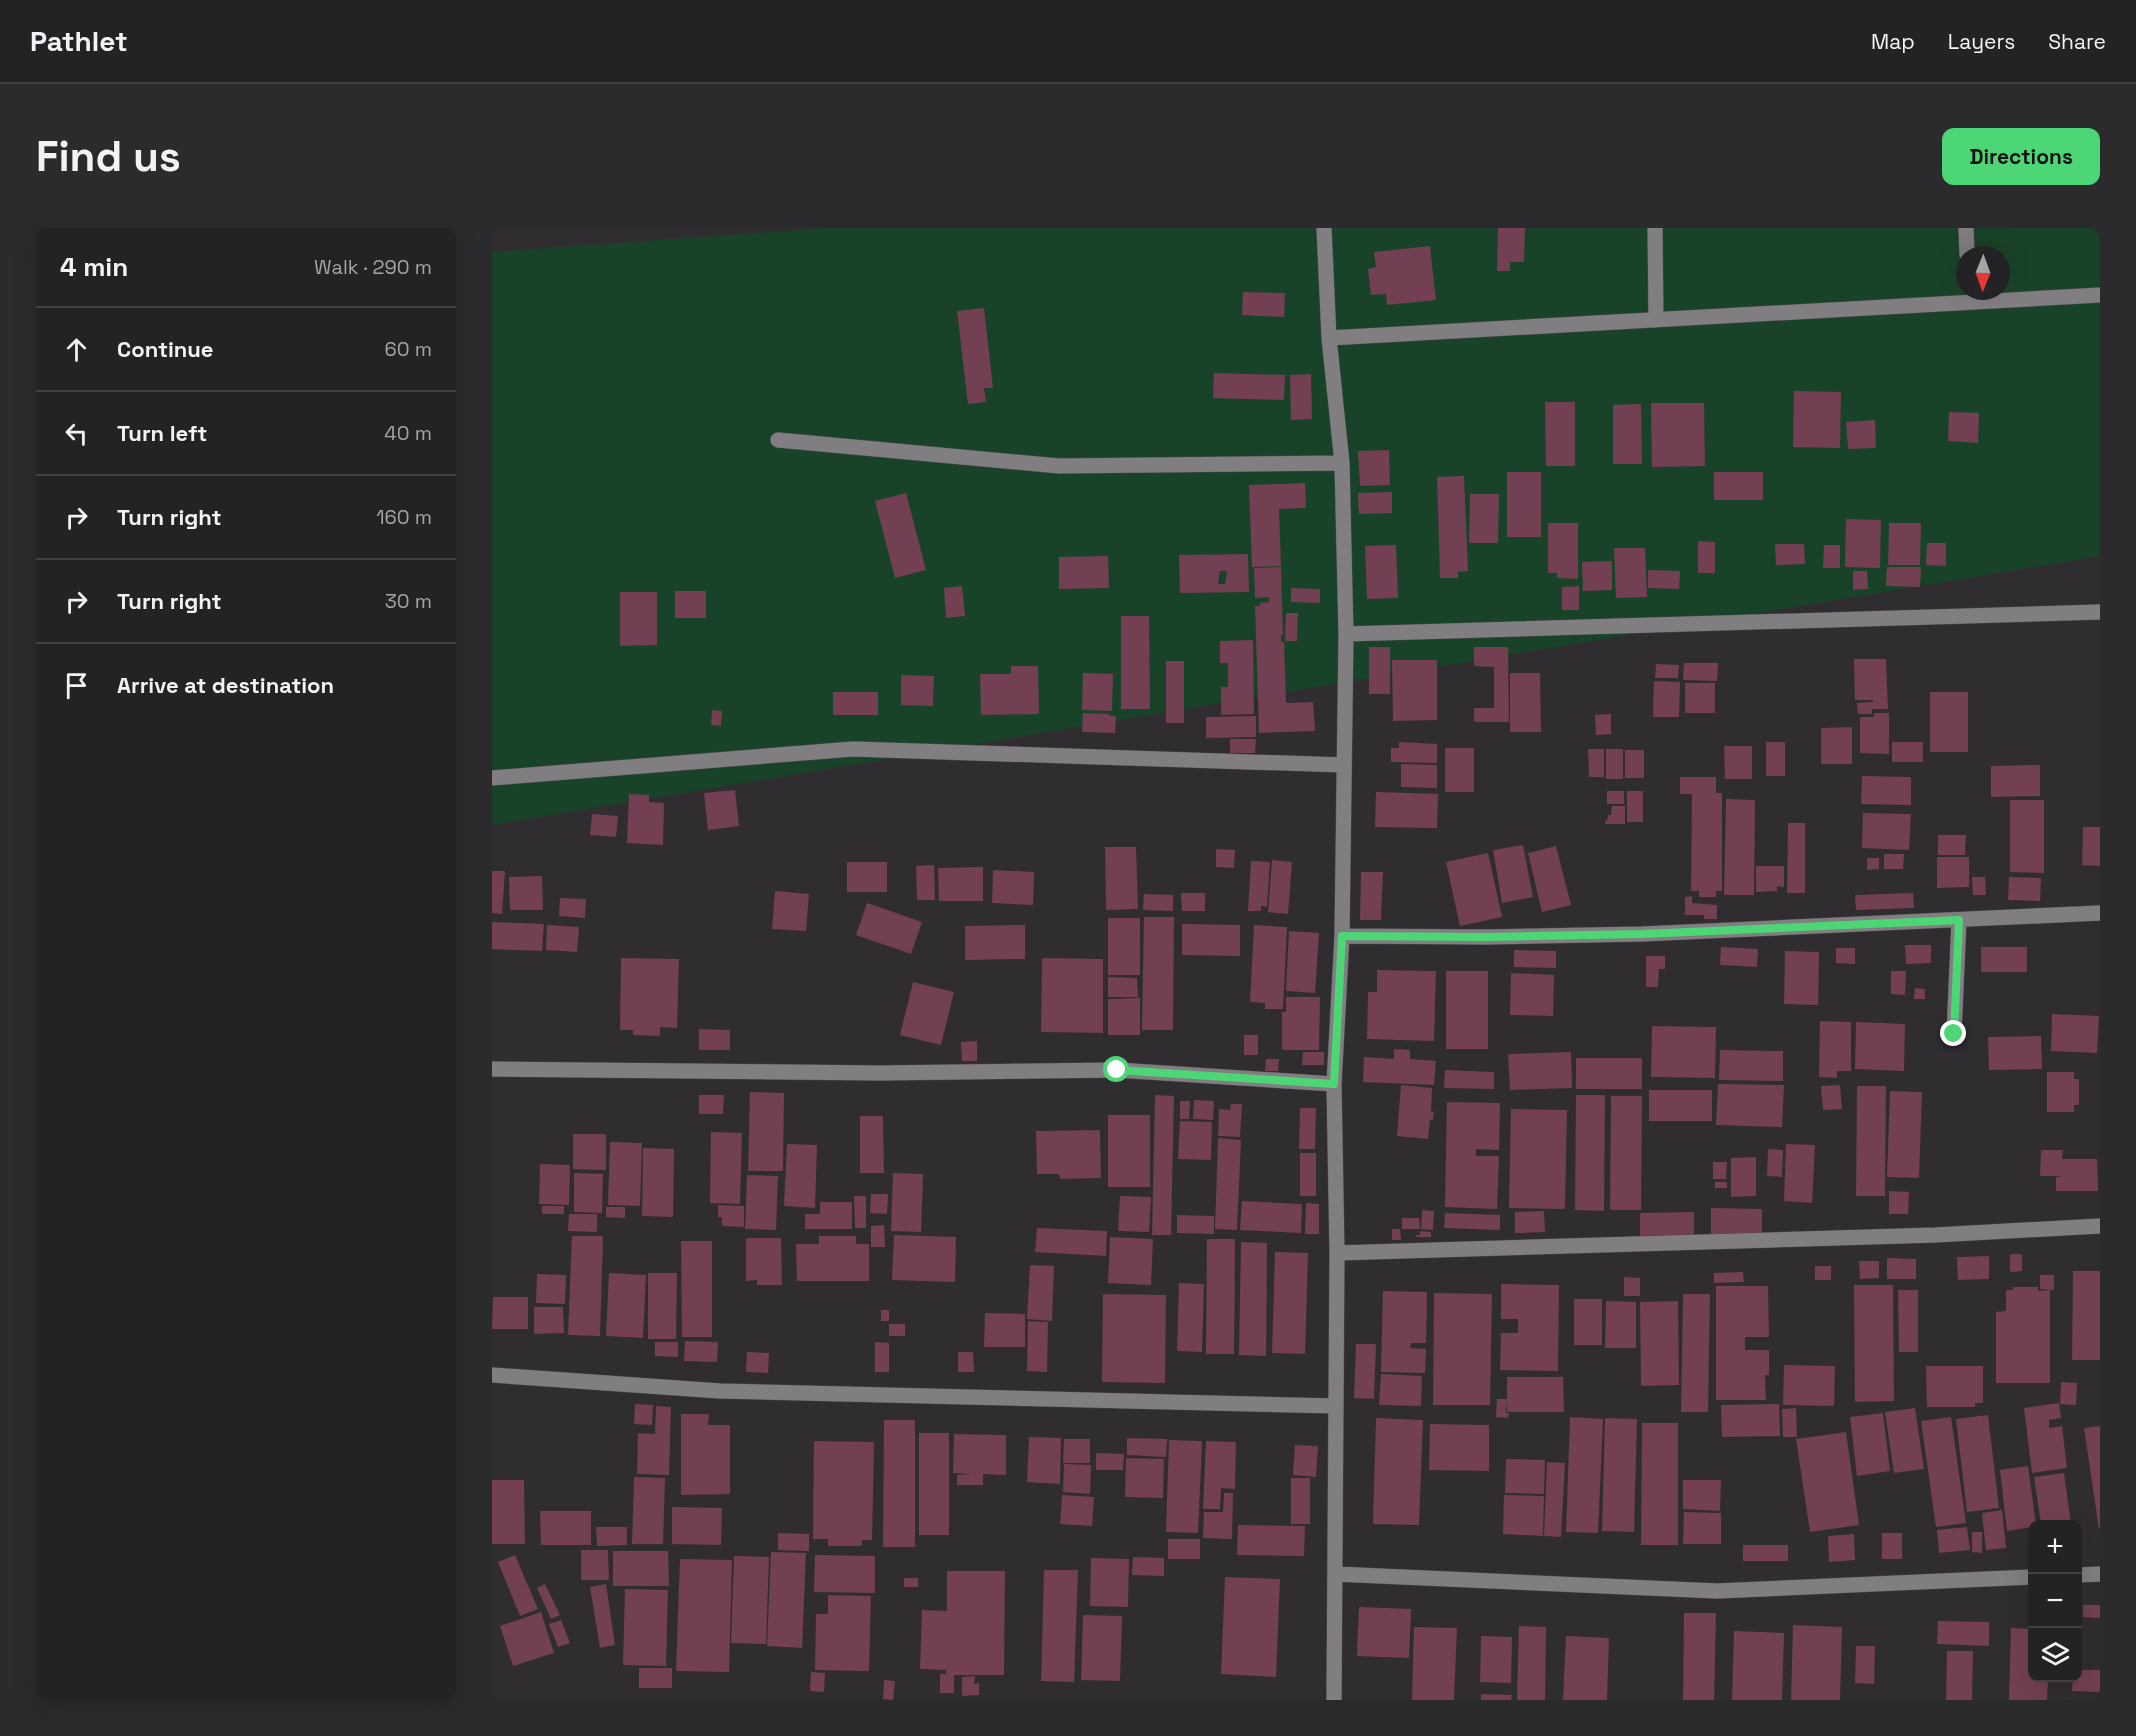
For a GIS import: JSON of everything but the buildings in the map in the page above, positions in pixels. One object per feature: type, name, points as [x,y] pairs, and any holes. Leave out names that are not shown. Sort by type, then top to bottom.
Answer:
[{"type":"street","points":[[1324,228],[1329,338],[1342,463],[1346,634],[1342,936],[1334,1084],[1337,1253],[1334,1700]]},
{"type":"street","points":[[1655,228],[1656,320]]},
{"type":"street","points":[[1966,228],[1967,246]]},
{"type":"street","points":[[2010,296],[2100,295]]},
{"type":"street","points":[[1329,338],[1656,320],[1956,298]]},
{"type":"street","points":[[778,440],[1059,466],[1342,463]]},
{"type":"street","points":[[1346,634],[2100,612]]},
{"type":"street","points":[[492,778],[853,749],[1344,765]]},
{"type":"street","points":[[1342,936],[1486,937],[1630,934],[2100,913]]},
{"type":"street","points":[[1954,1034],[1959,920]]},
{"type":"street","points":[[492,1069],[868,1073],[1117,1070],[1334,1084]]},
{"type":"street","points":[[1337,1253],[1935,1235],[2100,1226]]},
{"type":"street","points":[[492,1375],[720,1391],[1336,1406]]},
{"type":"street","points":[[1335,1574],[1717,1591],[2028,1577]]},
{"type":"street","points":[[2082,1575],[2100,1574]]},
{"type":"green space","points":[[825,228],[2100,228],[2100,556],[492,825],[492,252]]},
{"type":"route","points":[[1117,1070],[1334,1084],[1342,936],[1486,937],[1642,934],[1959,920],[1954,1034]]}]
